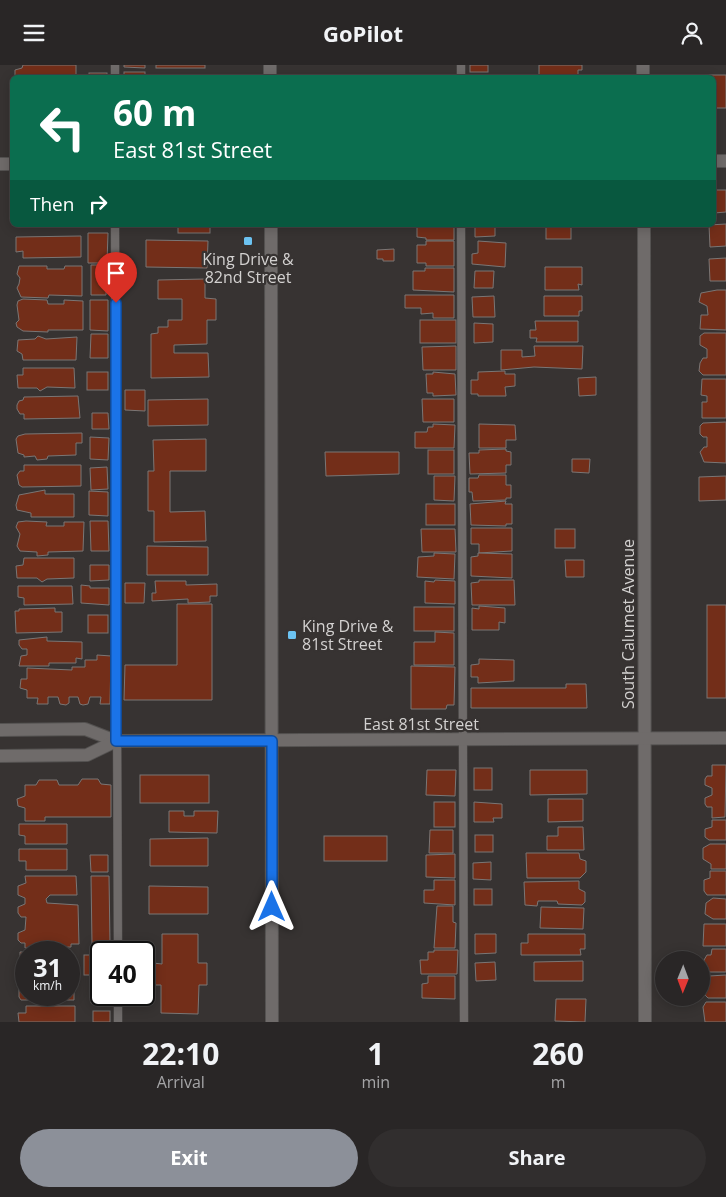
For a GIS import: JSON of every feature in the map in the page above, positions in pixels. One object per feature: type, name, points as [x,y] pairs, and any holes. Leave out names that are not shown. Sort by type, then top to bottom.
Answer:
[{"type":"street","points":[[271,227],[272,1022]]},
{"type":"street","name":"South Calumet Avenue","points":[[644,227],[645,1022]]},
{"type":"street","name":"East 81st Street","points":[[0,730],[85,729],[116,741],[726,739]]},
{"type":"street","name":"East 81st Street","points":[[0,756],[86,755],[116,741]]},
{"type":"lane","points":[[116,227],[118,941]]},
{"type":"lane","points":[[461,227],[464,1022]]},
{"type":"lane","points":[[118,1006],[118,1022]]},
{"type":"building","points":[[23,65],[76,65],[76,75],[15,75],[15,70],[22,68]]},
{"type":"building","points":[[124,65],[145,65],[145,68],[124,67]]},
{"type":"building","points":[[156,65],[205,65],[205,68],[156,68]]},
{"type":"building","points":[[470,65],[488,65],[488,72],[470,72]]},
{"type":"building","points":[[539,65],[582,65],[582,70],[578,70],[578,75],[539,75]]},
{"type":"building","points":[[124,72],[145,72],[145,75],[124,75]]},
{"type":"building","points":[[89,73],[107,73],[107,75],[89,75]]},
{"type":"building","points":[[716,75],[726,75],[726,108],[716,108]]},
{"type":"building","points":[[716,190],[726,190],[726,212],[716,213]]},
{"type":"building","points":[[726,224],[726,246],[710,247],[709,227],[716,227],[716,225]]},
{"type":"building","points":[[178,227],[210,227],[210,233],[178,233]]},
{"type":"building","points":[[417,227],[454,227],[454,240],[426,240],[426,238],[417,237]]},
{"type":"building","points":[[475,227],[495,227],[495,236],[475,237]]},
{"type":"building","points":[[546,227],[571,227],[571,239],[546,239]]},
{"type":"building","points":[[88,233],[108,233],[107,263],[88,263]]},
{"type":"building","points":[[81,236],[81,257],[23,258],[23,251],[16,252],[16,237]]},
{"type":"building","points":[[146,240],[208,241],[207,268],[146,267]]},
{"type":"building","points":[[426,241],[454,241],[454,266],[426,266],[426,263],[417,263],[417,245],[426,245]]},
{"type":"building","points":[[478,241],[506,243],[505,267],[472,264],[472,254],[478,253]]},
{"type":"building","points":[[394,249],[394,261],[377,259],[377,250]]},
{"type":"building","points":[[726,258],[726,281],[710,281],[709,259]]},
{"type":"building","points":[[91,265],[107,265],[106,295],[91,295]]},
{"type":"building","points":[[19,266],[47,266],[47,269],[64,269],[65,266],[82,266],[82,296],[49,295],[48,298],[21,297],[17,288],[20,278],[17,274]]},
{"type":"building","points":[[545,267],[582,267],[582,285],[578,284],[579,290],[545,290]]},
{"type":"building","points":[[425,268],[454,268],[454,292],[413,290],[413,271],[425,271]]},
{"type":"building","points":[[475,271],[494,271],[493,288],[474,288]]},
{"type":"building","points":[[205,279],[205,298],[216,299],[216,320],[207,320],[207,344],[174,345],[174,353],[208,353],[209,377],[151,378],[151,334],[158,333],[158,327],[168,327],[168,320],[182,320],[182,299],[158,299],[158,280]]},
{"type":"building","points":[[726,290],[726,330],[700,329],[701,315],[708,315],[707,306],[699,302],[701,293]]},
{"type":"building","points":[[405,295],[454,295],[454,318],[433,318],[433,313],[421,314],[421,308],[405,308]]},
{"type":"building","points":[[494,296],[495,317],[473,317],[472,297]]},
{"type":"building","points":[[544,296],[582,296],[582,311],[579,311],[579,316],[544,316]]},
{"type":"building","points":[[23,299],[47,300],[48,304],[64,304],[64,300],[83,301],[83,330],[23,331],[17,327],[16,323],[19,320],[18,301]]},
{"type":"building","points":[[90,300],[108,300],[108,331],[90,330]]},
{"type":"building","points":[[420,320],[456,320],[456,343],[420,343]]},
{"type":"building","points":[[535,321],[578,321],[578,342],[536,342],[537,338],[530,338],[530,330],[536,330]]},
{"type":"building","points":[[474,323],[493,324],[493,342],[474,343]]},
{"type":"building","points":[[704,333],[726,333],[726,375],[703,375],[699,371],[703,358],[707,358],[707,349],[700,345],[700,336]]},
{"type":"building","points":[[91,334],[108,334],[108,358],[90,358]]},
{"type":"building","points":[[38,336],[46,339],[77,337],[76,360],[23,360],[22,354],[17,351],[18,340],[35,339]]},
{"type":"building","points":[[456,346],[456,370],[423,370],[422,347]]},
{"type":"building","points":[[534,346],[583,346],[582,369],[534,367],[501,370],[501,350],[522,350],[522,357],[535,356]]},
{"type":"building","points":[[23,368],[74,368],[75,388],[47,387],[40,391],[37,388],[18,388],[17,375],[23,375]]},
{"type":"building","points":[[505,371],[505,374],[515,374],[515,386],[505,387],[506,396],[478,396],[478,394],[471,394],[471,380],[478,380],[478,372]]},
{"type":"building","points":[[87,372],[108,372],[108,390],[87,390]]},
{"type":"building","points":[[433,372],[455,374],[456,395],[433,396],[433,393],[427,393],[426,374],[433,374]]},
{"type":"building","points":[[596,377],[596,395],[579,396],[578,378]]},
{"type":"building","points":[[702,379],[726,379],[726,418],[702,418],[702,402],[707,402],[707,396],[701,395]]},
{"type":"building","points":[[125,390],[145,390],[145,411],[125,410]]},
{"type":"building","points":[[78,396],[80,418],[24,419],[24,414],[20,414],[17,409],[19,401],[23,400],[24,397]]},
{"type":"building","points":[[208,399],[208,425],[148,426],[148,400]]},
{"type":"building","points":[[422,399],[454,399],[454,422],[423,422]]},
{"type":"building","points":[[92,413],[108,413],[109,429],[92,429]]},
{"type":"building","points":[[726,422],[726,463],[704,462],[700,452],[704,447],[707,447],[707,437],[703,437],[700,434],[700,426],[703,423]]},
{"type":"building","points":[[433,424],[455,425],[454,448],[415,448],[415,432],[427,432],[428,427],[433,427]]},
{"type":"building","points":[[479,424],[515,425],[516,440],[506,440],[506,448],[479,448]]},
{"type":"building","points":[[82,433],[82,443],[76,443],[76,455],[48,456],[47,459],[37,460],[35,456],[24,457],[24,455],[18,453],[16,439],[18,436],[25,434]]},
{"type":"building","points":[[90,437],[109,438],[108,460],[90,459]]},
{"type":"building","points":[[206,439],[206,471],[170,471],[170,512],[205,511],[206,541],[154,542],[154,511],[148,511],[148,471],[154,471],[153,440]]},
{"type":"building","points":[[506,449],[506,451],[511,452],[511,465],[506,465],[506,473],[470,474],[469,453],[479,453],[479,450]]},
{"type":"building","points":[[428,450],[454,450],[454,474],[428,474]]},
{"type":"building","points":[[325,452],[399,452],[399,474],[326,476]]},
{"type":"building","points":[[572,459],[590,459],[589,473],[572,472]]},
{"type":"building","points":[[24,465],[81,465],[81,486],[22,487],[19,485],[17,475],[20,471],[24,471]]},
{"type":"building","points":[[107,467],[108,489],[91,490],[90,468]]},
{"type":"building","points":[[479,475],[506,475],[506,485],[511,485],[511,498],[506,498],[506,500],[473,501],[472,492],[469,492],[469,478],[478,478]]},
{"type":"building","points":[[434,476],[455,476],[454,501],[434,500]]},
{"type":"building","points":[[726,476],[726,500],[699,501],[699,477]]},
{"type":"building","points":[[45,490],[45,494],[74,494],[74,517],[31,517],[31,513],[17,510],[16,505],[19,495]]},
{"type":"building","points":[[89,491],[108,492],[108,516],[89,515]]},
{"type":"building","points":[[506,501],[505,504],[512,504],[512,524],[506,524],[506,526],[471,525],[470,504]]},
{"type":"building","points":[[426,504],[455,504],[455,525],[426,525]]},
{"type":"building","points":[[90,521],[108,521],[109,551],[91,551]]},
{"type":"building","points":[[18,522],[47,522],[46,526],[64,526],[64,522],[84,522],[83,551],[48,552],[48,555],[37,556],[37,552],[20,551],[17,546],[20,534],[16,527]]},
{"type":"building","points":[[471,528],[512,528],[512,551],[479,553],[479,544],[471,544]]},
{"type":"building","points":[[421,529],[455,529],[456,552],[422,552]]},
{"type":"building","points":[[555,529],[575,529],[575,548],[555,548]]},
{"type":"building","points":[[147,546],[208,547],[208,575],[147,575]]},
{"type":"building","points":[[434,553],[455,554],[454,579],[417,577],[418,557],[434,556]]},
{"type":"building","points":[[478,553],[512,554],[512,578],[471,576],[471,557],[478,556]]},
{"type":"building","points":[[24,558],[74,558],[74,578],[47,579],[42,582],[37,578],[17,578],[16,566],[23,565]]},
{"type":"building","points":[[565,560],[584,560],[584,577],[566,577]]},
{"type":"building","points":[[90,565],[109,565],[109,580],[90,581]]},
{"type":"building","points":[[435,580],[455,581],[455,604],[425,603],[425,581],[434,582]]},
{"type":"building","points":[[479,580],[514,580],[515,605],[472,605],[471,583],[479,582]]},
{"type":"building","points":[[155,581],[186,581],[186,585],[217,584],[217,596],[210,596],[210,602],[188,603],[188,599],[152,601],[152,593],[156,593]]},
{"type":"building","points":[[125,583],[145,583],[144,603],[125,603]]},
{"type":"building","points":[[81,585],[90,586],[90,588],[109,588],[109,605],[81,603]]},
{"type":"building","points":[[18,586],[72,586],[73,604],[24,605],[24,598],[18,597]]},
{"type":"building","points":[[177,604],[212,604],[212,700],[124,700],[125,665],[177,665]]},
{"type":"building","points":[[707,605],[726,605],[726,698],[707,698]]},
{"type":"building","points":[[479,606],[505,608],[505,623],[499,622],[499,630],[472,630],[472,608],[479,609]]},
{"type":"building","points":[[414,607],[454,607],[454,631],[414,631]]},
{"type":"building","points":[[55,608],[55,612],[62,612],[62,632],[16,633],[15,611],[19,611],[19,609]]},
{"type":"building","points":[[88,615],[108,615],[108,633],[88,633]]},
{"type":"building","points":[[435,632],[454,633],[454,665],[414,665],[414,642],[435,642]]},
{"type":"building","points":[[47,637],[47,641],[82,642],[82,659],[76,658],[76,663],[49,663],[49,666],[19,666],[21,656],[27,655],[27,649],[22,649],[19,645],[19,640]]},
{"type":"building","points":[[97,655],[111,656],[110,704],[100,704],[101,697],[90,697],[88,704],[83,705],[80,704],[78,697],[69,697],[69,703],[66,705],[60,704],[58,697],[48,697],[48,704],[37,704],[38,698],[27,698],[27,690],[20,688],[21,679],[27,679],[27,668],[72,670],[72,667],[85,667],[85,660],[97,660]]},
{"type":"building","points":[[479,659],[514,660],[514,681],[478,683],[478,677],[471,677],[471,665],[479,664]]},
{"type":"building","points":[[411,666],[455,667],[454,705],[447,705],[446,709],[411,709]]},
{"type":"building","points":[[566,684],[586,684],[587,708],[471,708],[471,688],[566,688]]},
{"type":"building","points":[[712,765],[726,765],[725,817],[712,818],[712,807],[707,807],[705,804],[705,798],[712,795],[712,788],[705,785],[705,779],[707,776],[712,776]]},
{"type":"building","points":[[474,768],[492,768],[492,790],[474,790]]},
{"type":"building","points":[[427,770],[456,770],[455,796],[426,795]]},
{"type":"building","points":[[530,770],[587,770],[587,794],[530,795]]},
{"type":"building","points":[[140,775],[209,775],[209,803],[140,803]]},
{"type":"building","points":[[82,779],[98,779],[101,784],[111,785],[111,817],[45,817],[45,821],[25,821],[25,808],[18,806],[17,799],[25,796],[25,785],[36,785],[39,780],[57,780],[59,785],[78,785]]},
{"type":"building","points":[[548,799],[583,799],[583,821],[548,822]]},
{"type":"building","points":[[434,802],[455,802],[455,827],[434,827]]},
{"type":"building","points":[[474,802],[502,804],[502,818],[493,818],[494,822],[474,822]]},
{"type":"building","points":[[169,811],[184,811],[184,816],[194,816],[194,811],[218,811],[217,833],[169,832]]},
{"type":"building","points":[[712,820],[726,820],[726,840],[709,840],[705,837],[705,829],[712,827]]},
{"type":"building","points":[[19,824],[67,824],[67,844],[25,844],[25,836],[19,835]]},
{"type":"building","points":[[558,827],[583,827],[584,850],[547,850],[547,836],[558,836]]},
{"type":"building","points":[[430,830],[453,830],[453,853],[429,853]]},
{"type":"building","points":[[475,835],[493,835],[493,852],[475,852]]},
{"type":"building","points":[[324,836],[387,836],[387,861],[324,861]]},
{"type":"building","points":[[208,838],[208,866],[150,866],[150,839]]},
{"type":"building","points":[[710,844],[726,844],[726,869],[711,869],[711,864],[703,859],[703,848]]},
{"type":"building","points":[[19,849],[67,849],[67,870],[26,870],[26,861],[19,861]]},
{"type":"building","points":[[526,853],[579,853],[580,859],[586,861],[586,872],[580,878],[527,878]]},
{"type":"building","points":[[455,854],[455,878],[426,877],[426,855]]},
{"type":"building","points":[[90,855],[108,855],[108,872],[91,872]]},
{"type":"building","points":[[491,862],[491,880],[473,879],[473,863]]},
{"type":"building","points":[[710,871],[726,871],[726,895],[707,895],[704,891],[704,880],[710,878]]},
{"type":"building","points":[[25,876],[76,876],[77,895],[50,895],[46,899],[47,903],[78,905],[79,941],[18,940],[18,933],[25,930],[26,917],[21,917],[18,913],[18,907],[25,904],[25,898],[18,895],[18,886],[26,883]]},
{"type":"building","points":[[91,876],[109,876],[110,941],[92,941]]},
{"type":"building","points":[[434,880],[455,880],[455,905],[424,903],[424,890],[434,890]]},
{"type":"building","points":[[579,881],[579,889],[585,892],[585,902],[582,905],[558,904],[557,901],[538,901],[537,906],[525,905],[524,882]]},
{"type":"building","points":[[149,886],[208,887],[208,914],[149,914]]},
{"type":"building","points":[[474,889],[492,889],[492,905],[474,905]]},
{"type":"building","points":[[713,898],[726,899],[726,919],[713,919],[705,914],[706,903]]},
{"type":"building","points":[[437,906],[453,906],[453,922],[456,923],[455,948],[434,948]]},
{"type":"building","points":[[541,907],[584,908],[583,929],[540,928]]},
{"type":"building","points":[[704,924],[726,924],[726,946],[703,946]]},
{"type":"building","points":[[162,934],[198,934],[198,963],[207,963],[207,985],[199,985],[198,1014],[161,1013],[161,985],[155,985],[155,963],[162,964]]},
{"type":"building","points":[[475,934],[496,934],[496,953],[475,954]]},
{"type":"building","points":[[528,934],[585,934],[585,949],[580,949],[581,955],[521,955],[521,943],[528,943]]},
{"type":"building","points":[[712,949],[726,949],[726,972],[710,972]]},
{"type":"building","points":[[434,950],[458,950],[457,974],[421,974],[420,960],[428,960],[428,952],[434,952]]},
{"type":"building","points":[[84,955],[90,955],[90,975],[84,975]]},
{"type":"building","points":[[583,961],[583,981],[534,981],[534,962]]},
{"type":"building","points":[[495,962],[496,980],[476,981],[475,963]]},
{"type":"building","points":[[726,975],[726,998],[710,998],[710,976]]},
{"type":"building","points":[[428,976],[455,976],[455,999],[422,998],[422,984],[428,983]]},
{"type":"building","points":[[556,999],[586,999],[585,1022],[555,1021]]},
{"type":"building","points":[[710,1002],[726,1002],[726,1022],[705,1022],[703,1007],[710,1006]]},
{"type":"building","points":[[26,1006],[75,1006],[75,1022],[19,1022],[18,1013],[26,1013]]},
{"type":"building","points":[[93,1011],[110,1011],[110,1022],[93,1022]]},
{"type":"place","name":"King Drive & 82nd Street","points":[[248,241]]},
{"type":"place","name":"King Drive & 81st Street","points":[[292,635]]},
{"type":"route","points":[[116,303],[116,741],[272,741],[272,907]]}]
